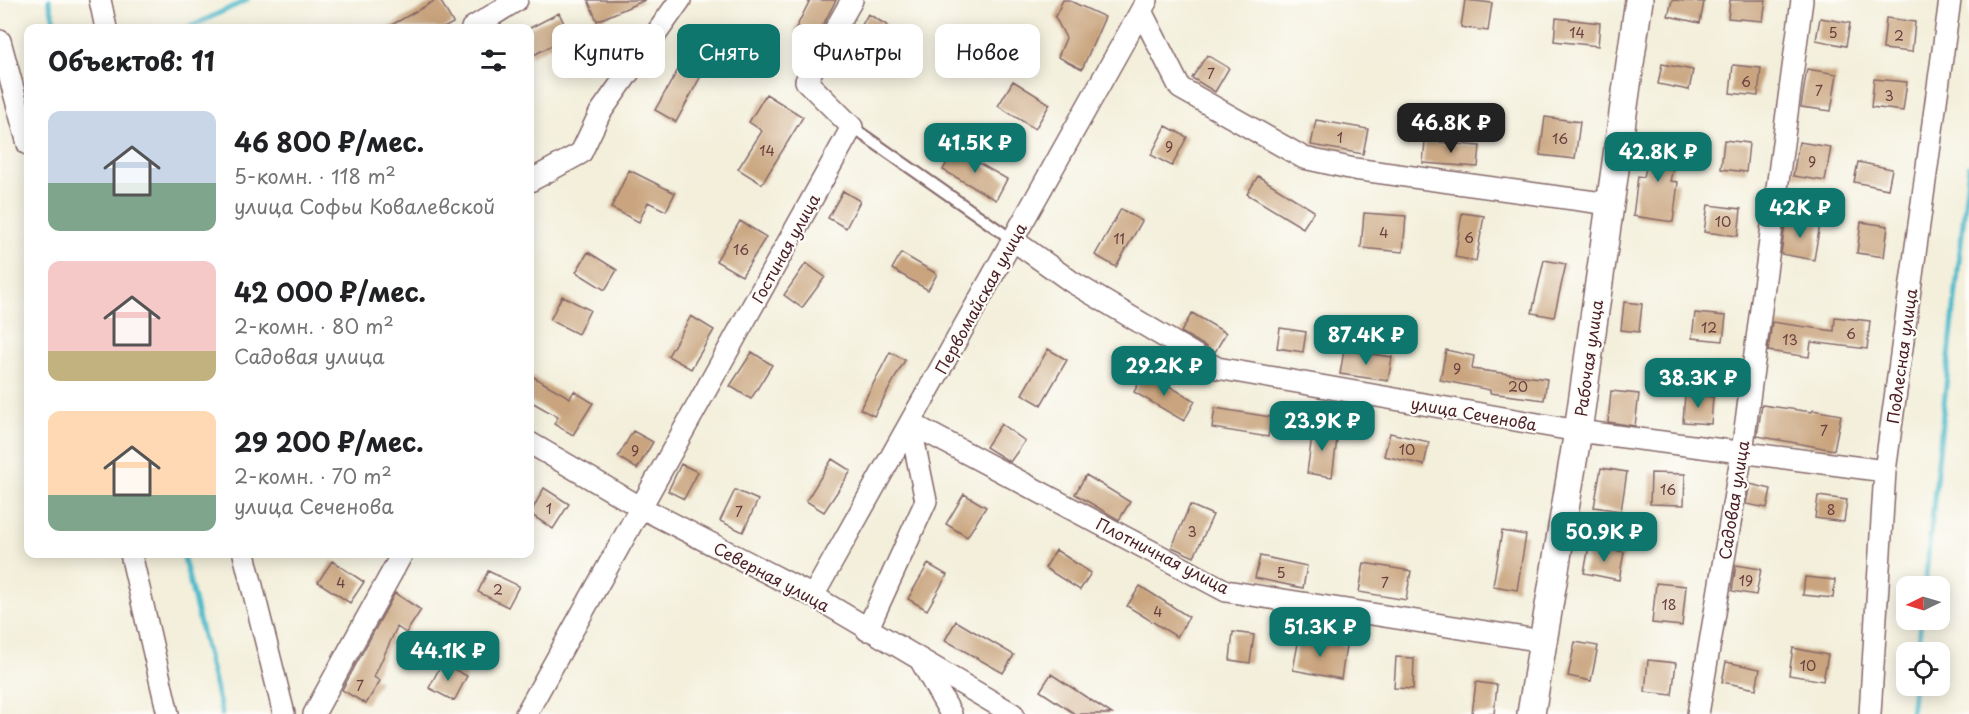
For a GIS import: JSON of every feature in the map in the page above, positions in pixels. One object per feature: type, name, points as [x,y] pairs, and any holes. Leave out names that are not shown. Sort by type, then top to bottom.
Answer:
[{"type":"street","points":[[100,0],[105,24]]},
{"type":"street","points":[[478,24],[517,0]]},
{"type":"street","points":[[534,179],[581,153],[600,113],[680,0]]},
{"type":"street","points":[[852,0],[806,81],[852,126]]},
{"type":"street","name":"Рабочая улица","points":[[1531,714],[1578,431],[1639,0]]},
{"type":"street","name":"Садовая улица","points":[[1698,714],[1742,452],[1802,0]]},
{"type":"street","name":"Подлесная улица","points":[[1870,714],[1885,471],[1950,0]]},
{"type":"street","points":[[1144,6],[1180,88],[1305,158],[1354,169],[1610,204]]},
{"type":"street","name":"Первомайская улица","points":[[813,597],[1144,6]]},
{"type":"street","points":[[0,41],[24,129]]},
{"type":"street","name":"Гостиная улица","points":[[526,714],[852,126]]},
{"type":"street","name":"улица Сеченова","points":[[1013,240],[1072,282],[1217,368],[1578,431],[1885,471]]},
{"type":"street","points":[[867,630],[926,501],[910,423]]},
{"type":"street","name":"Плотничная улица","points":[[910,423],[1226,591],[1543,641]]},
{"type":"street","name":"Северная улица","points":[[534,445],[640,507],[813,597],[1013,714]]},
{"type":"street","points":[[132,558],[168,714]]},
{"type":"street","points":[[245,558],[284,714]]},
{"type":"street","points":[[314,714],[400,558]]},
{"type":"street","points":[[920,661],[951,714]]},
{"type":"lane","points":[[852,126],[1013,240]]},
{"type":"building","points":[[436,0],[440,0],[453,23],[451,24],[393,24]]},
{"type":"building","points":[[588,0],[645,0],[597,21]]},
{"type":"building","points":[[810,0],[836,0],[823,24],[798,24]]},
{"type":"building","points":[[1063,0],[1068,0],[1105,17],[1082,69],[1058,57],[1066,38],[1055,17]]},
{"type":"building","points":[[1465,0],[1492,3],[1488,31],[1461,27]]},
{"type":"building","points":[[1672,0],[1704,2],[1700,23],[1668,16]]},
{"type":"building","points":[[1730,0],[1766,0],[1763,21],[1728,18]]},
{"type":"building","points":[[559,13],[564,24],[552,24],[552,45],[534,55],[534,26]]},
{"type":"building","points":[[868,14],[885,24],[862,24]]},
{"type":"building","points":[[1556,18],[1600,23],[1598,46],[1554,41]]},
{"type":"building","points":[[1820,18],[1850,23],[1846,46],[1816,40]]},
{"type":"building","points":[[1886,18],[1915,22],[1912,52],[1883,49]]},
{"type":"building","points":[[1207,55],[1229,68],[1215,92],[1192,78]]},
{"type":"building","points":[[1662,64],[1693,70],[1689,90],[1658,84]]},
{"type":"building","points":[[1733,65],[1761,68],[1758,96],[1730,93]]},
{"type":"building","points":[[1807,69],[1837,74],[1831,111],[1801,107]]},
{"type":"building","points":[[677,72],[677,78],[700,78],[676,122],[655,110]]},
{"type":"building","points":[[1874,79],[1907,82],[1903,111],[1871,107]]},
{"type":"building","points":[[1013,81],[1050,104],[1035,129],[998,106]]},
{"type":"building","points":[[766,94],[803,117],[762,184],[738,169],[762,131],[749,122]]},
{"type":"building","points":[[1545,117],[1580,122],[1575,159],[1540,155]]},
{"type":"building","points":[[1316,120],[1368,129],[1363,154],[1311,145]]},
{"type":"building","points":[[1166,126],[1187,137],[1172,166],[1151,155]]},
{"type":"building","points":[[1653,136],[1679,142],[1670,181],[1678,182],[1673,222],[1633,216],[1638,176],[1644,177]]},
{"type":"building","points":[[1724,140],[1749,143],[1746,172],[1721,169]]},
{"type":"building","points":[[1425,141],[1480,146],[1478,167],[1423,163]]},
{"type":"building","points":[[1799,142],[1831,147],[1825,181],[1793,176]]},
{"type":"building","points":[[954,149],[1007,179],[996,200],[943,170]]},
{"type":"building","points":[[1858,162],[1892,169],[1888,189],[1854,182]]},
{"type":"building","points":[[629,170],[675,193],[666,211],[648,202],[639,222],[611,208]]},
{"type":"building","points":[[1258,176],[1314,211],[1303,228],[1247,194]]},
{"type":"building","points":[[843,191],[860,201],[846,228],[828,218]]},
{"type":"building","points":[[1708,205],[1741,209],[1738,236],[1704,232]]},
{"type":"building","points":[[1121,209],[1142,221],[1116,267],[1095,255]]},
{"type":"building","points":[[1364,213],[1406,216],[1403,252],[1361,248]]},
{"type":"building","points":[[1462,213],[1484,216],[1476,261],[1455,257]]},
{"type":"building","points":[[1786,218],[1820,224],[1814,260],[1781,254]]},
{"type":"building","points":[[740,221],[766,237],[742,276],[716,261]]},
{"type":"building","points":[[1861,222],[1888,226],[1884,257],[1857,253]]},
{"type":"building","points":[[588,252],[617,270],[605,290],[576,272]]},
{"type":"building","points":[[901,253],[937,274],[928,290],[892,269]]},
{"type":"building","points":[[1544,260],[1566,264],[1554,317],[1532,313]]},
{"type":"building","points":[[806,263],[825,277],[802,308],[784,295]]},
{"type":"building","points":[[562,296],[590,310],[578,334],[550,320]]},
{"type":"building","points":[[1624,302],[1642,304],[1639,332],[1621,330]]},
{"type":"building","points":[[1192,313],[1226,333],[1215,352],[1181,332]]},
{"type":"building","points":[[1695,313],[1726,316],[1723,341],[1692,338]]},
{"type":"building","points":[[691,316],[714,330],[691,369],[668,356]]},
{"type":"building","points":[[1835,317],[1870,321],[1867,349],[1811,342],[1809,357],[1768,351],[1772,322],[1834,331]]},
{"type":"building","points":[[1280,328],[1306,332],[1303,352],[1277,348]]},
{"type":"building","points":[[1048,349],[1067,360],[1041,405],[1022,394]]},
{"type":"building","points":[[1344,350],[1392,357],[1388,381],[1340,374]]},
{"type":"building","points":[[1446,350],[1474,356],[1472,369],[1547,379],[1544,400],[1490,393],[1490,390],[1440,380]]},
{"type":"building","points":[[752,352],[772,365],[751,399],[730,386]]},
{"type":"building","points":[[890,352],[905,360],[874,416],[860,409]]},
{"type":"building","points":[[1145,372],[1195,401],[1184,421],[1134,392]]},
{"type":"building","points":[[534,377],[570,398],[574,391],[593,403],[573,435],[554,424],[558,417],[534,403]]},
{"type":"building","points":[[1611,391],[1639,394],[1635,426],[1608,422]]},
{"type":"building","points":[[1685,394],[1713,397],[1711,424],[1683,422]]},
{"type":"building","points":[[1762,405],[1841,415],[1834,450],[1757,436]]},
{"type":"building","points":[[1215,408],[1271,417],[1268,437],[1212,428]]},
{"type":"building","points":[[1001,424],[1025,441],[1010,462],[986,447]]},
{"type":"building","points":[[1313,428],[1338,432],[1332,477],[1307,473]]},
{"type":"building","points":[[633,431],[653,442],[637,469],[618,457]]},
{"type":"building","points":[[1390,433],[1429,442],[1424,465],[1384,456]]},
{"type":"building","points":[[832,459],[851,471],[824,512],[806,501]]},
{"type":"building","points":[[681,464],[698,472],[684,499],[668,491]]},
{"type":"building","points":[[1601,468],[1627,472],[1621,511],[1594,507]]},
{"type":"building","points":[[1651,473],[1685,474],[1684,505],[1650,504]]},
{"type":"building","points":[[1086,475],[1130,502],[1119,520],[1075,494]]},
{"type":"building","points":[[1750,484],[1771,489],[1767,508],[1746,504]]},
{"type":"building","points":[[544,488],[569,504],[553,529],[534,517],[534,507]]},
{"type":"building","points":[[735,490],[758,500],[743,532],[720,521]]},
{"type":"building","points":[[964,494],[986,507],[967,537],[946,524]]},
{"type":"building","points":[[1818,496],[1847,500],[1844,522],[1815,518]]},
{"type":"building","points":[[1190,505],[1213,515],[1194,557],[1172,547]]},
{"type":"building","points":[[1502,531],[1526,535],[1517,590],[1493,586]]},
{"type":"building","points":[[1589,546],[1624,552],[1619,580],[1584,573]]},
{"type":"building","points":[[1056,550],[1091,573],[1080,590],[1045,568]]},
{"type":"building","points":[[1260,556],[1307,566],[1303,588],[1255,578]]},
{"type":"building","points":[[332,561],[364,582],[350,603],[318,582]]},
{"type":"building","points":[[1364,563],[1411,571],[1406,600],[1359,592]]},
{"type":"building","points":[[928,564],[947,575],[927,610],[908,599]]},
{"type":"building","points":[[1736,565],[1761,569],[1756,595],[1732,591]]},
{"type":"building","points":[[488,571],[519,586],[508,607],[478,592]]},
{"type":"building","points":[[1805,577],[1835,580],[1833,598],[1803,595]]},
{"type":"building","points":[[1656,583],[1686,586],[1682,626],[1652,623]]},
{"type":"building","points":[[1140,586],[1189,617],[1177,637],[1127,606]]},
{"type":"building","points":[[395,593],[421,610],[406,633],[397,627],[374,677],[380,681],[366,704],[342,690]]},
{"type":"building","points":[[956,621],[1014,655],[1003,673],[945,640]]},
{"type":"building","points":[[1233,632],[1254,635],[1250,663],[1230,660]]},
{"type":"building","points":[[1299,638],[1346,646],[1341,679],[1293,670]]},
{"type":"building","points":[[1575,642],[1598,646],[1591,681],[1568,676]]},
{"type":"building","points":[[1793,648],[1828,655],[1823,681],[1789,675]]},
{"type":"building","points":[[1396,657],[1414,658],[1413,689],[1394,688]]},
{"type":"building","points":[[1648,660],[1676,663],[1672,695],[1645,692]]},
{"type":"building","points":[[1726,662],[1760,669],[1756,689],[1722,682]]},
{"type":"building","points":[[442,663],[467,676],[454,701],[429,688]]},
{"type":"building","points":[[1051,674],[1112,714],[1075,714],[1040,691]]},
{"type":"building","points":[[1476,682],[1497,685],[1494,714],[1472,714]]},
{"type":"waterway","points":[[49,0],[55,24]]},
{"type":"waterway","points":[[196,24],[247,0]]},
{"type":"waterway","points":[[1926,576],[1969,166]]},
{"type":"waterway","points":[[184,558],[222,714]]},
{"type":"waterway","points":[[1919,642],[1920,630]]},
{"type":"waterway","points":[[1911,714],[1913,696]]}]
